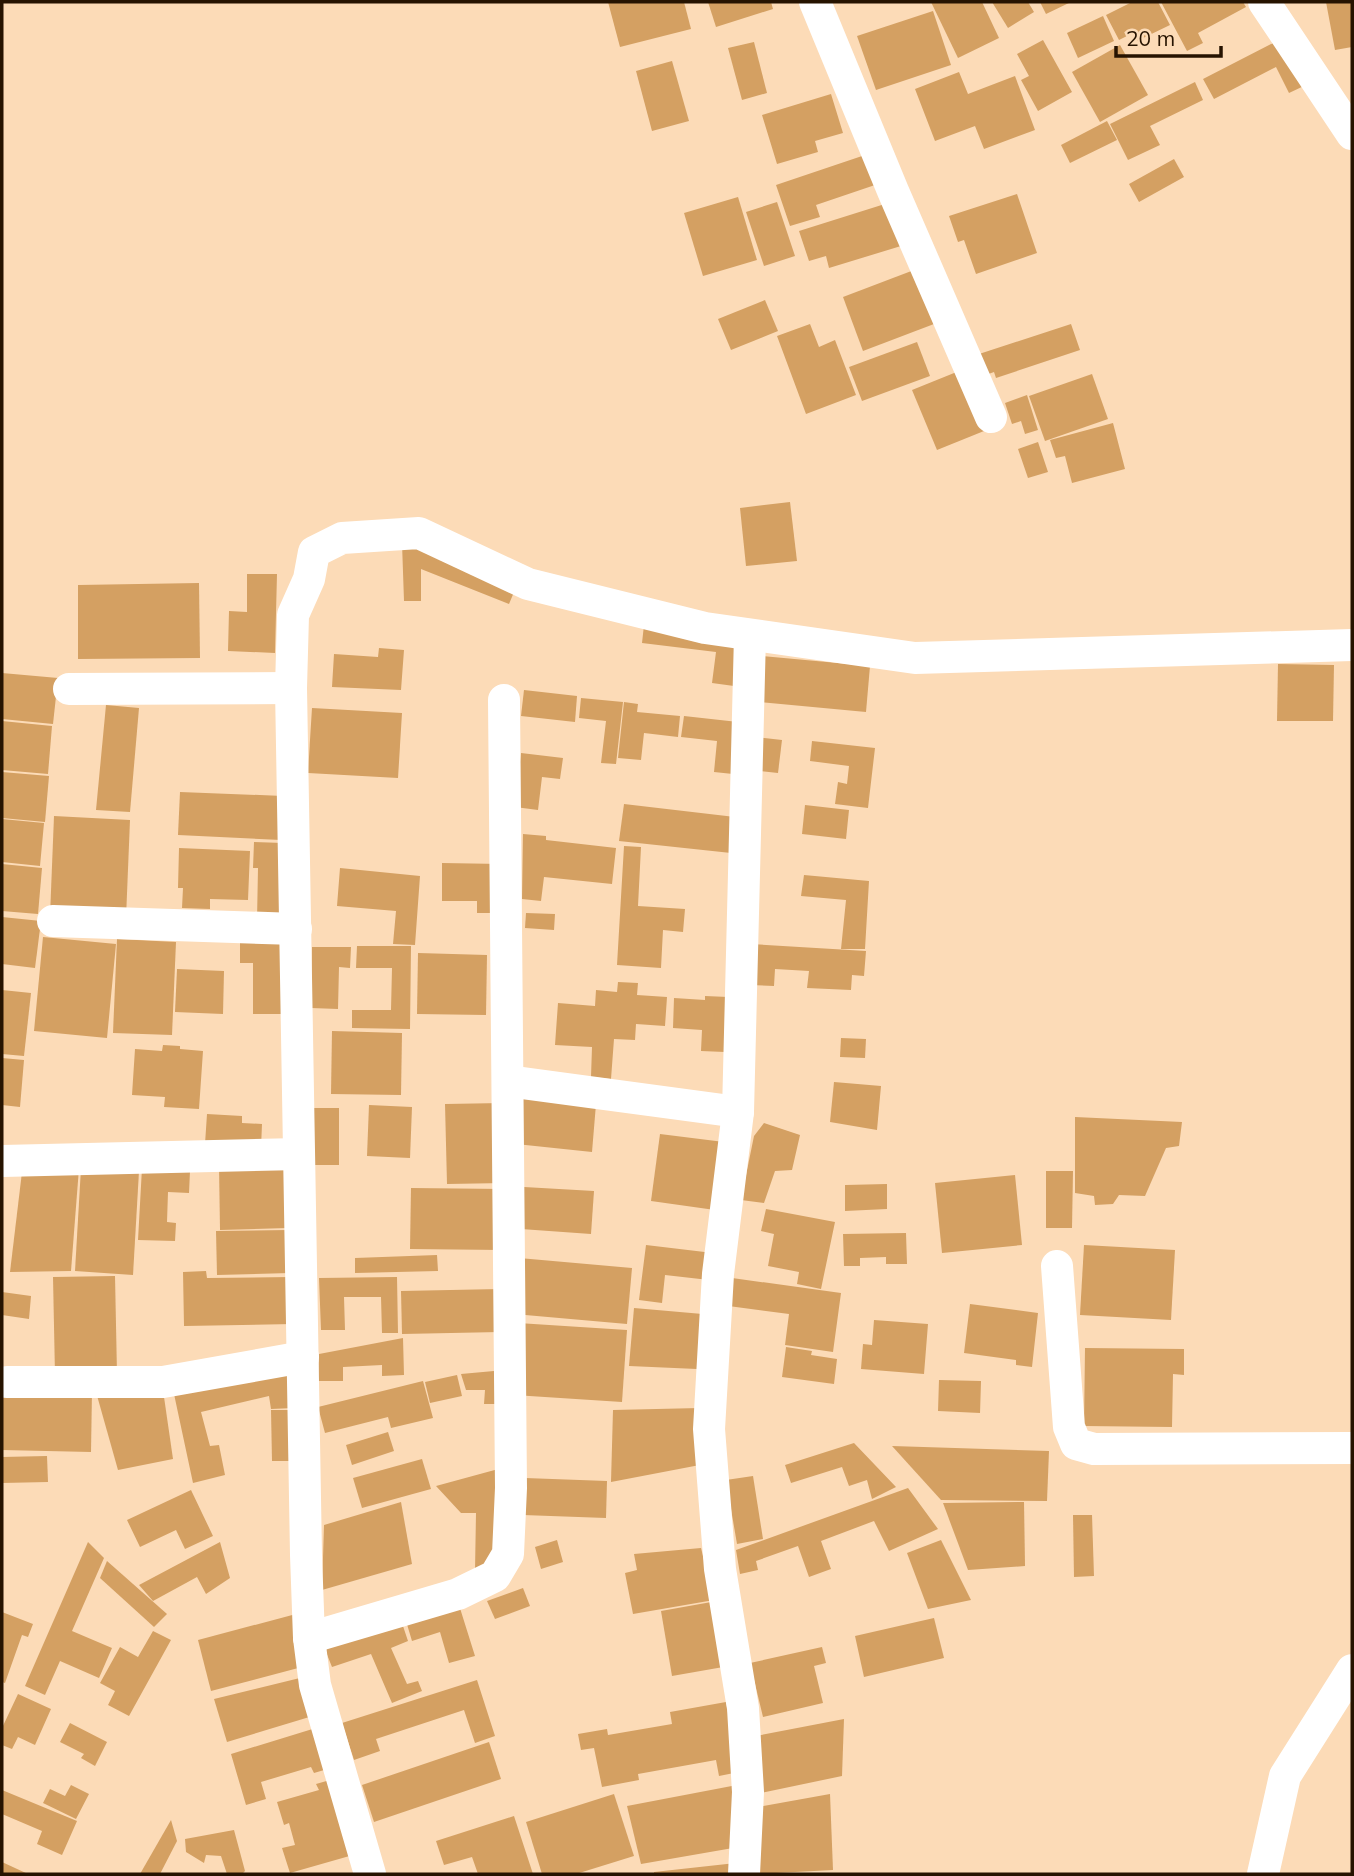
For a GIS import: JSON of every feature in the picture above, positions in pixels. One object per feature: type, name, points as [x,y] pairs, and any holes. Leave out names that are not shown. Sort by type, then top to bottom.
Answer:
[{"type":"street","points":[[815,2],[991,417]]},
{"type":"street","points":[[1264,2],[1348,120]]},
{"type":"street","points":[[370,1874],[315,1685],[309,1638],[291,688],[293,615],[309,579],[314,552],[342,538],[419,534],[528,583],[705,628],[915,658],[1352,645]]},
{"type":"street","points":[[744,1874],[748,1792],[743,1708],[720,1569],[709,1429],[718,1274],[738,1112],[750,635]]},
{"type":"street","points":[[69,690],[291,688]]},
{"type":"street","points":[[309,1638],[458,1594],[495,1576],[508,1554],[511,1488],[504,699]]},
{"type":"street","points":[[53,921],[296,929]]},
{"type":"street","points":[[508,1081],[738,1112]]},
{"type":"street","points":[[2,1160],[299,1154]]},
{"type":"street","points":[[1057,1266],[1069,1427],[1076,1444],[1094,1449],[1352,1448]]},
{"type":"street","points":[[7,1382],[163,1382],[303,1357]]},
{"type":"street","points":[[1263,1874],[1285,1776],[1352,1670]]},
{"type":"building","points":[[608,2],[684,2],[691,29],[620,47]]},
{"type":"building","points":[[708,2],[771,2],[773,9],[716,27]]},
{"type":"building","points":[[931,2],[982,2],[999,38],[958,58]]},
{"type":"building","points":[[992,2],[1028,2],[1034,12],[1008,28]]},
{"type":"building","points":[[1040,2],[1071,2],[1046,14]]},
{"type":"building","points":[[1132,2],[1158,2],[1170,25],[1137,41],[1133,33],[1119,40],[1106,15]]},
{"type":"building","points":[[1161,2],[1243,2],[1246,7],[1198,33],[1203,43],[1187,51]]},
{"type":"building","points":[[1326,2],[1352,2],[1352,47],[1335,50]]},
{"type":"building","points":[[933,11],[951,65],[876,90],[857,36]]},
{"type":"building","points":[[1103,16],[1114,41],[1078,58],[1067,33]]},
{"type":"building","points":[[1281,39],[1306,85],[1289,93],[1276,67],[1214,99],[1203,79]]},
{"type":"building","points":[[1043,40],[1072,92],[1038,111],[1021,80],[1029,76],[1017,54]]},
{"type":"building","points":[[754,42],[767,93],[742,100],[728,48]]},
{"type":"building","points":[[1120,45],[1148,95],[1100,122],[1072,72]]},
{"type":"building","points":[[672,61],[689,121],[652,131],[636,71]]},
{"type":"building","points":[[959,72],[968,94],[1015,76],[1035,130],[984,149],[975,126],[935,141],[915,89]]},
{"type":"building","points":[[1195,82],[1203,100],[1150,126],[1160,145],[1128,160],[1110,124]]},
{"type":"building","points":[[831,94],[843,133],[815,141],[818,152],[777,164],[762,115]]},
{"type":"building","points":[[1107,121],[1117,140],[1070,163],[1061,145]]},
{"type":"building","points":[[865,155],[875,185],[816,205],[820,217],[790,226],[776,185]]},
{"type":"building","points":[[1174,159],[1184,177],[1139,202],[1129,184]]},
{"type":"building","points":[[1017,194],[1037,253],[976,274],[964,240],[958,242],[949,216]]},
{"type":"building","points":[[738,197],[757,260],[703,276],[684,213]]},
{"type":"building","points":[[777,202],[795,256],[764,266],[746,212]]},
{"type":"building","points":[[888,203],[901,246],[829,268],[826,256],[809,261],[799,231]]},
{"type":"building","points":[[914,270],[934,324],[863,351],[843,297]]},
{"type":"building","points":[[765,300],[778,331],[731,350],[718,319]]},
{"type":"building","points":[[810,324],[819,347],[835,340],[856,395],[806,414],[777,336]]},
{"type":"building","points":[[1071,324],[1080,350],[996,378],[994,372],[983,376],[976,355]]},
{"type":"building","points":[[917,342],[930,376],[862,401],[849,367]]},
{"type":"building","points":[[959,371],[984,431],[937,450],[912,390]]},
{"type":"building","points":[[1092,374],[1108,419],[1045,441],[1029,396]]},
{"type":"building","points":[[1027,395],[1038,430],[1025,434],[1021,421],[1012,424],[1005,403]]},
{"type":"building","points":[[1113,423],[1125,469],[1072,483],[1065,456],[1056,458],[1050,440]]},
{"type":"building","points":[[1038,442],[1048,472],[1028,478],[1018,449]]},
{"type":"building","points":[[790,502],[797,561],[746,566],[740,508]]},
{"type":"building","points":[[402,543],[517,585],[509,604],[421,569],[421,601],[404,601]]},
{"type":"building","points":[[247,574],[277,574],[275,653],[228,651],[229,611],[247,612]]},
{"type":"building","points":[[199,583],[200,658],[78,659],[78,585]]},
{"type":"building","points":[[644,625],[740,637],[734,686],[712,683],[716,652],[642,643]]},
{"type":"building","points":[[379,648],[404,650],[401,690],[332,687],[334,654],[378,657]]},
{"type":"building","points":[[761,656],[870,666],[866,712],[758,702]]},
{"type":"building","points":[[1278,664],[1334,665],[1333,721],[1277,721]]},
{"type":"building","points":[[2,673],[58,678],[53,724],[2,719]]},
{"type":"building","points":[[524,690],[577,696],[575,722],[521,716]]},
{"type":"building","points":[[581,698],[623,702],[616,764],[601,763],[606,721],[579,718]]},
{"type":"building","points":[[624,702],[638,704],[637,712],[680,716],[678,737],[644,733],[641,760],[618,758]]},
{"type":"building","points":[[106,705],[139,708],[130,812],[96,810]]},
{"type":"building","points":[[312,708],[402,713],[398,778],[308,773]]},
{"type":"building","points":[[684,716],[738,722],[733,774],[714,772],[717,741],[681,737]]},
{"type":"building","points":[[2,721],[52,726],[48,774],[2,770]]},
{"type":"building","points":[[755,737],[782,740],[778,773],[751,770]]},
{"type":"building","points":[[812,741],[875,748],[868,808],[835,804],[838,782],[847,784],[849,766],[810,761]]},
{"type":"building","points":[[521,753],[563,758],[560,779],[542,777],[538,810],[515,807]]},
{"type":"building","points":[[2,772],[49,776],[45,822],[2,818]]},
{"type":"building","points":[[180,792],[283,796],[281,840],[178,835]]},
{"type":"building","points":[[624,804],[735,817],[731,853],[619,841]]},
{"type":"building","points":[[805,805],[849,810],[846,839],[802,834]]},
{"type":"building","points":[[54,816],[130,820],[126,918],[50,916]]},
{"type":"building","points":[[2,819],[44,823],[40,866],[2,862]]},
{"type":"building","points":[[523,834],[546,836],[546,840],[616,848],[612,884],[544,877],[541,901],[522,899]]},
{"type":"building","points":[[254,842],[283,843],[281,920],[257,920],[258,868],[253,868]]},
{"type":"building","points":[[624,846],[641,847],[638,906],[685,909],[683,932],[663,930],[661,968],[617,965]]},
{"type":"building","points":[[179,848],[250,851],[248,900],[210,899],[210,909],[182,908],[183,888],[178,888]]},
{"type":"building","points":[[442,863],[502,864],[501,913],[477,913],[477,901],[442,901]]},
{"type":"building","points":[[2,864],[42,868],[38,914],[2,911]]},
{"type":"building","points":[[340,868],[420,876],[415,945],[393,944],[396,911],[337,906]]},
{"type":"building","points":[[804,875],[869,881],[865,949],[841,949],[846,900],[801,896]]},
{"type":"building","points":[[526,913],[555,914],[554,930],[525,928]]},
{"type":"building","points":[[2,917],[41,921],[35,968],[2,964]]},
{"type":"building","points":[[240,936],[290,937],[289,1014],[253,1014],[253,963],[240,963]]},
{"type":"building","points":[[43,937],[116,944],[107,1038],[34,1031]]},
{"type":"building","points":[[117,939],[176,942],[172,1035],[113,1033]]},
{"type":"building","points":[[751,944],[866,951],[864,976],[852,975],[851,990],[807,988],[809,971],[775,969],[774,986],[749,985]]},
{"type":"building","points":[[357,946],[411,946],[410,1029],[352,1028],[352,1010],[391,1010],[392,968],[356,968]]},
{"type":"building","points":[[312,947],[351,947],[350,968],[339,967],[338,1009],[311,1008]]},
{"type":"building","points":[[418,953],[487,955],[486,1015],[417,1014]]},
{"type":"building","points":[[177,969],[224,971],[223,1014],[175,1012]]},
{"type":"building","points":[[618,982],[638,983],[637,995],[667,997],[665,1026],[636,1024],[635,1040],[614,1039],[611,1079],[591,1077],[592,1047],[555,1045],[558,1003],[595,1006],[596,990],[617,992]]},
{"type":"building","points":[[2,990],[31,993],[24,1056],[2,1054]]},
{"type":"building","points":[[705,996],[728,997],[725,1052],[701,1051],[702,1030],[673,1028],[674,998],[705,1000]]},
{"type":"building","points":[[332,1031],[402,1033],[401,1095],[331,1094]]},
{"type":"building","points":[[841,1038],[866,1039],[865,1058],[840,1057]]},
{"type":"building","points":[[163,1045],[203,1051],[199,1109],[164,1107],[165,1097],[132,1095],[135,1049],[162,1051]]},
{"type":"building","points":[[2,1058],[24,1060],[20,1107],[2,1105]]},
{"type":"building","points":[[834,1082],[881,1086],[877,1130],[830,1122]]},
{"type":"building","points":[[520,1098],[596,1104],[592,1152],[516,1144]]},
{"type":"building","points":[[503,1103],[505,1183],[447,1184],[445,1104]]},
{"type":"building","points":[[369,1105],[412,1107],[410,1158],[367,1156]]},
{"type":"building","points":[[314,1108],[339,1108],[339,1165],[314,1165]]},
{"type":"building","points":[[207,1114],[242,1116],[242,1123],[262,1124],[261,1148],[205,1144]]},
{"type":"building","points":[[1075,1117],[1182,1122],[1179,1146],[1166,1148],[1145,1196],[1119,1195],[1113,1204],[1095,1205],[1094,1196],[1075,1193]]},
{"type":"building","points":[[764,1123],[800,1135],[792,1170],[775,1171],[764,1203],[741,1200],[754,1136]]},
{"type":"building","points":[[660,1134],[724,1142],[715,1210],[651,1201]]},
{"type":"building","points":[[286,1165],[287,1228],[220,1230],[219,1166]]},
{"type":"building","points":[[79,1168],[71,1271],[10,1272],[22,1172]]},
{"type":"building","points":[[81,1168],[139,1171],[133,1275],[75,1271]]},
{"type":"building","points":[[142,1168],[190,1171],[189,1193],[168,1192],[167,1222],[176,1223],[175,1241],[138,1240]]},
{"type":"building","points":[[1046,1171],[1073,1171],[1072,1228],[1046,1228]]},
{"type":"building","points":[[1015,1175],[1022,1245],[942,1253],[935,1183]]},
{"type":"building","points":[[887,1184],[887,1209],[845,1211],[845,1185]]},
{"type":"building","points":[[524,1187],[594,1191],[591,1234],[521,1229]]},
{"type":"building","points":[[411,1188],[503,1189],[502,1250],[410,1249]]},
{"type":"building","points":[[766,1209],[835,1222],[821,1289],[797,1284],[799,1272],[768,1266],[774,1234],[761,1231]]},
{"type":"building","points":[[289,1230],[290,1273],[217,1275],[216,1231]]},
{"type":"building","points":[[906,1233],[907,1264],[886,1264],[886,1257],[860,1258],[860,1266],[844,1266],[843,1234]]},
{"type":"building","points":[[646,1245],[713,1253],[709,1280],[665,1275],[662,1303],[639,1300]]},
{"type":"building","points":[[1084,1245],[1175,1250],[1171,1320],[1080,1315]]},
{"type":"building","points":[[437,1255],[438,1271],[355,1273],[355,1258]]},
{"type":"building","points":[[519,1258],[632,1268],[627,1324],[514,1314]]},
{"type":"building","points":[[206,1271],[207,1278],[292,1277],[293,1324],[184,1326],[183,1272]]},
{"type":"building","points":[[115,1276],[117,1374],[55,1375],[53,1277]]},
{"type":"building","points":[[397,1277],[398,1333],[382,1333],[381,1297],[344,1297],[345,1330],[321,1330],[319,1278]]},
{"type":"building","points":[[725,1277],[841,1293],[833,1352],[785,1345],[789,1314],[721,1305]]},
{"type":"building","points":[[500,1289],[500,1332],[402,1334],[401,1291]]},
{"type":"building","points":[[2,1292],[31,1296],[29,1319],[2,1315]]},
{"type":"building","points":[[970,1304],[1038,1313],[1032,1367],[1016,1365],[1016,1360],[964,1353]]},
{"type":"building","points":[[634,1308],[714,1315],[710,1357],[697,1369],[629,1366]]},
{"type":"building","points":[[874,1320],[928,1324],[924,1374],[861,1369],[863,1344],[872,1345]]},
{"type":"building","points":[[518,1323],[627,1330],[622,1402],[514,1395]]},
{"type":"building","points":[[403,1338],[404,1375],[382,1376],[382,1365],[343,1367],[343,1381],[318,1381],[319,1354]]},
{"type":"building","points":[[786,1347],[837,1359],[834,1384],[782,1377]]},
{"type":"building","points":[[1085,1348],[1184,1349],[1184,1375],[1173,1374],[1172,1427],[1084,1426]]},
{"type":"building","points":[[505,1370],[502,1404],[484,1404],[485,1390],[466,1390],[461,1374]]},
{"type":"building","points":[[293,1371],[293,1408],[271,1409],[269,1396],[201,1412],[210,1446],[219,1445],[225,1475],[193,1483],[174,1394]]},
{"type":"building","points":[[457,1375],[462,1396],[430,1403],[425,1382]]},
{"type":"building","points":[[939,1380],[981,1381],[980,1413],[938,1411]]},
{"type":"building","points":[[423,1381],[433,1418],[391,1428],[388,1417],[325,1433],[318,1407]]},
{"type":"building","points":[[2,1389],[92,1391],[91,1452],[2,1450]]},
{"type":"building","points":[[96,1392],[164,1397],[173,1459],[118,1470]]},
{"type":"building","points":[[700,1408],[705,1464],[611,1482],[613,1410]]},
{"type":"building","points":[[271,1410],[293,1410],[293,1461],[272,1461]]},
{"type":"building","points":[[388,1432],[394,1451],[352,1465],[346,1445]]},
{"type":"building","points":[[854,1443],[896,1487],[872,1499],[867,1480],[849,1486],[842,1467],[791,1483],[785,1465]]},
{"type":"building","points":[[892,1446],[1049,1451],[1047,1501],[941,1500]]},
{"type":"building","points":[[47,1456],[48,1482],[2,1483],[2,1457]]},
{"type":"building","points":[[422,1459],[431,1489],[362,1508],[353,1478]]},
{"type":"building","points":[[502,1468],[503,1556],[475,1571],[476,1513],[461,1513],[436,1486]]},
{"type":"building","points":[[753,1476],[763,1539],[737,1544],[726,1480]]},
{"type":"building","points":[[525,1478],[607,1481],[606,1518],[523,1515]]},
{"type":"building","points":[[908,1488],[938,1529],[889,1551],[874,1521],[821,1541],[831,1569],[809,1577],[798,1546],[756,1561],[758,1570],[740,1574],[736,1550]]},
{"type":"building","points":[[191,1490],[213,1536],[185,1549],[176,1530],[140,1547],[127,1520]]},
{"type":"building","points":[[401,1502],[412,1564],[322,1590],[324,1525]]},
{"type":"building","points":[[1024,1502],[1025,1566],[968,1570],[943,1503]]},
{"type":"building","points":[[1073,1515],[1092,1515],[1094,1576],[1074,1577]]},
{"type":"building","points":[[557,1540],[563,1562],[541,1569],[535,1547]]},
{"type":"building","points":[[941,1540],[971,1600],[928,1609],[907,1553]]},
{"type":"building","points":[[88,1542],[104,1558],[72,1631],[112,1648],[99,1678],[60,1661],[45,1695],[25,1686]]},
{"type":"building","points":[[220,1542],[230,1578],[206,1594],[197,1577],[153,1601],[139,1585]]},
{"type":"building","points":[[701,1548],[714,1600],[633,1614],[625,1573],[637,1570],[634,1554]]},
{"type":"building","points":[[107,1561],[167,1614],[154,1627],[100,1578]]},
{"type":"building","points":[[523,1588],[530,1606],[495,1619],[487,1601]]},
{"type":"building","points":[[717,1601],[729,1666],[672,1676],[661,1611]]},
{"type":"building","points":[[459,1605],[475,1656],[449,1663],[440,1632],[412,1641],[406,1621]]},
{"type":"building","points":[[2,1612],[33,1624],[28,1637],[22,1635],[5,1683],[2,1682]]},
{"type":"building","points":[[296,1614],[302,1667],[211,1691],[198,1640]]},
{"type":"building","points":[[934,1618],[944,1658],[864,1677],[855,1636]]},
{"type":"building","points":[[402,1623],[408,1641],[391,1648],[407,1684],[418,1681],[422,1691],[392,1703],[371,1654],[332,1667],[324,1647]]},
{"type":"building","points":[[153,1631],[171,1640],[129,1716],[108,1705],[115,1691],[100,1683],[120,1647],[138,1657]]},
{"type":"building","points":[[822,1647],[826,1663],[814,1666],[823,1703],[763,1717],[750,1663]]},
{"type":"building","points":[[304,1677],[316,1715],[227,1742],[214,1699]]},
{"type":"building","points":[[477,1680],[495,1736],[475,1743],[464,1710],[376,1739],[380,1751],[354,1760],[342,1723]]},
{"type":"building","points":[[18,1694],[51,1709],[35,1745],[18,1737],[12,1749],[2,1745],[2,1728]]},
{"type":"building","points":[[726,1702],[739,1772],[719,1776],[716,1760],[638,1774],[639,1780],[602,1787],[594,1748],[581,1750],[578,1734],[607,1729],[608,1735],[672,1724],[670,1712]]},
{"type":"building","points":[[844,1719],[842,1776],[761,1793],[756,1736]]},
{"type":"building","points":[[70,1723],[107,1742],[95,1766],[81,1758],[84,1754],[60,1742]]},
{"type":"building","points":[[319,1727],[331,1768],[314,1773],[311,1767],[261,1782],[266,1799],[246,1805],[231,1754]]},
{"type":"building","points":[[489,1742],[501,1779],[374,1822],[362,1785]]},
{"type":"building","points":[[330,1780],[353,1855],[290,1873],[282,1848],[295,1845],[289,1823],[284,1825],[277,1802],[319,1790],[316,1784]]},
{"type":"building","points":[[71,1785],[89,1794],[76,1819],[43,1803],[50,1789],[65,1796]]},
{"type":"building","points":[[737,1785],[733,1848],[641,1864],[627,1806]]},
{"type":"building","points":[[2,1790],[77,1821],[62,1855],[37,1844],[42,1831],[2,1814]]},
{"type":"building","points":[[614,1794],[634,1856],[576,1874],[542,1874],[526,1822]]},
{"type":"building","points":[[830,1794],[833,1870],[756,1874],[758,1807]]},
{"type":"building","points":[[514,1816],[533,1874],[478,1874],[472,1857],[444,1865],[436,1841]]},
{"type":"building","points":[[171,1820],[177,1841],[160,1874],[140,1874]]},
{"type":"building","points":[[234,1830],[245,1871],[242,1874],[227,1874],[221,1856],[206,1855],[204,1863],[186,1852],[185,1839]]},
{"type":"building","points":[[2,1862],[28,1874],[2,1874]]},
{"type":"building","points":[[736,1863],[734,1874],[654,1874],[654,1872]]}]
